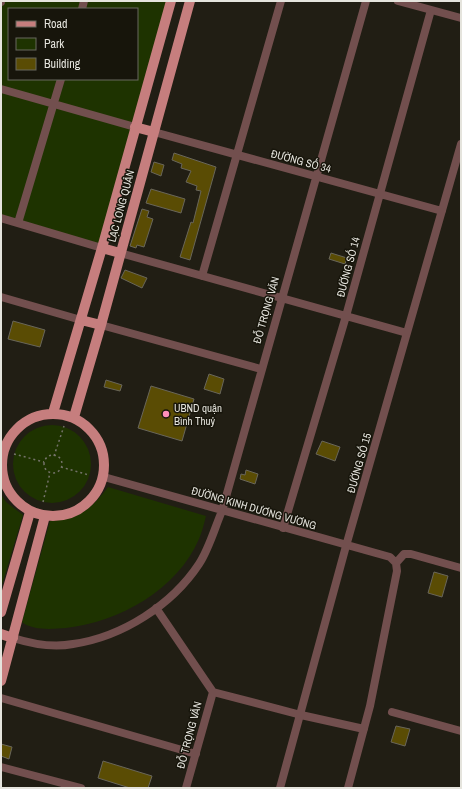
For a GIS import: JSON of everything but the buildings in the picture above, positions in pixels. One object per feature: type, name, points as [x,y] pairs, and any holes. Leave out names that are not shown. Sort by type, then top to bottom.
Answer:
[{"type":"main road","name":"LẠC LONG QUÂN","points":[[53,413],[102,248],[134,127],[171,1]]},
{"type":"main road","name":"LẠC LONG QUÂN","points":[[74,418],[102,325],[120,253],[190,1]]},
{"type":"main road","points":[[134,127],[154,132]]},
{"type":"main road","points":[[102,248],[120,253]]},
{"type":"main road","points":[[81,320],[102,325]]},
{"type":"main road","points":[[53,413],[74,418],[86,425],[99,442],[105,462],[104,476],[98,491],[88,503],[75,511],[61,516],[45,516],[30,512],[17,502],[5,484],[2,466],[3,449],[11,435],[23,423],[37,416],[53,413]]},
{"type":"main road","points":[[1,612],[30,512]]},
{"type":"main road","points":[[1,681],[45,516]]},
{"type":"main road","points":[[1,634],[13,638]]},
{"type":"street","points":[[202,276],[281,1]]},
{"type":"street","name":"ĐỖ TRỌNG VĂN","points":[[13,638],[47,645],[73,645],[100,638],[128,627],[156,608],[179,588],[200,563],[222,510],[366,1]]},
{"type":"street","points":[[398,1],[461,18]]},
{"type":"street","name":"ĐƯỜNG SỐ 14","points":[[283,528],[346,316],[431,10]]},
{"type":"street","points":[[18,223],[61,80]]},
{"type":"street","points":[[1,89],[134,127]]},
{"type":"street","name":"ĐƯỜNG SỐ 34","points":[[154,132],[442,211]]},
{"type":"street","name":"ĐƯỜNG SỐ 15","points":[[280,788],[346,546],[442,211],[459,161],[461,144]]},
{"type":"street","points":[[1,218],[102,248]]},
{"type":"street","points":[[120,253],[407,333]]},
{"type":"street","points":[[1,297],[81,320]]},
{"type":"street","points":[[102,325],[261,369]]},
{"type":"street","name":"ĐƯỜNG KINH DƯƠNG VƯƠNG","points":[[104,476],[346,546],[390,557],[396,563]]},
{"type":"street","points":[[348,788],[364,728],[397,571],[396,563],[404,554],[411,554],[461,568]]},
{"type":"street","name":"ĐỖ TRỌNG VĂN","points":[[156,608],[213,692],[186,788]]},
{"type":"street","points":[[213,692],[301,715],[364,728]]},
{"type":"street","points":[[1,698],[196,754]]},
{"type":"street","points":[[392,712],[461,731]]},
{"type":"street","points":[[1,767],[81,788]]},
{"type":"path","points":[[54,456],[64,426]]},
{"type":"path","points":[[14,454],[44,462]]},
{"type":"path","points":[[44,462],[47,458],[54,456],[59,459],[61,466],[58,471],[50,473]]},
{"type":"path","points":[[44,462],[45,468],[50,473]]},
{"type":"path","points":[[61,466],[89,475]]},
{"type":"path","points":[[43,502],[50,473]]},
{"type":"green space","points":[[1,1],[171,1],[102,248],[1,218]]},
{"type":"green space","points":[[52,425],[67,428],[80,436],[88,449],[91,464],[88,479],[80,492],[67,500],[52,503],[37,500],[24,492],[16,479],[13,464],[16,449],[24,436],[37,428]]},
{"type":"green space","points":[[108,487],[206,516],[199,539],[189,557],[176,574],[161,588],[126,611],[106,619],[86,625],[55,629],[32,627],[22,622],[50,521],[68,518],[83,512],[96,502]]},
{"type":"green space","points":[[1,494],[6,502],[23,515],[1,588]]},
{"type":"place","name":"UBND quận Bình Thuỷ","points":[[166,414]]}]
